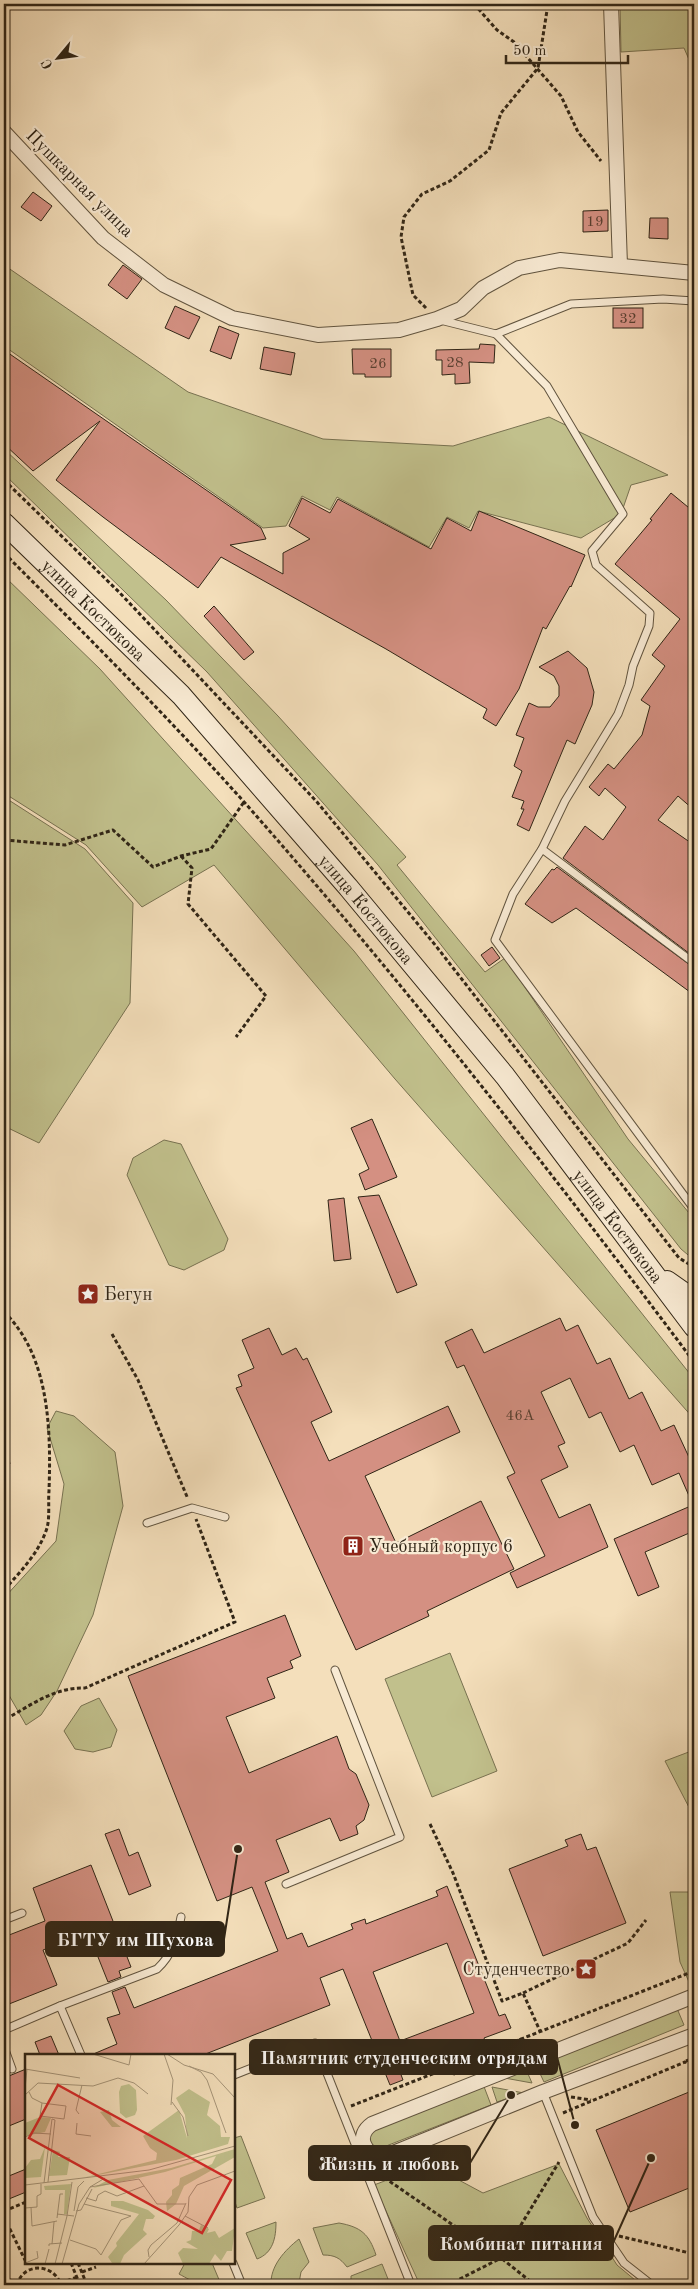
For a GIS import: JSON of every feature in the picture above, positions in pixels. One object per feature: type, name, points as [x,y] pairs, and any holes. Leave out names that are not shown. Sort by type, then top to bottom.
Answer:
[{"type":"main road","name":"улица Костюкова","points":[[4,523],[181,695],[348,887],[505,1076],[694,1327]]},
{"type":"main road","points":[[651,1269],[694,1300]]},
{"type":"street","points":[[611,4],[620,265]]},
{"type":"street","name":"Пушкарная улица","points":[[4,132],[103,238],[164,286],[232,318],[318,335],[399,330],[437,319],[461,308],[483,288],[519,268],[560,260],[665,271],[694,272]]},
{"type":"street","points":[[691,1998],[372,2124],[365,2128],[362,2137],[364,2145],[371,2155],[381,2158],[543,2092],[694,2035]]},
{"type":"lane","points":[[496,334],[571,304],[663,299],[694,302]]},
{"type":"lane","points":[[437,319],[496,334],[547,386],[623,514],[592,551],[596,564],[650,612],[649,626],[618,714],[565,801],[542,849],[513,894],[495,940],[694,1209]]},
{"type":"lane","points":[[542,849],[694,963]]},
{"type":"lane","points":[[148,1523],[192,1508],[224,1517]]},
{"type":"lane","points":[[286,1884],[400,1837],[335,1670]]},
{"type":"lane","points":[[4,1920],[22,1913]]},
{"type":"lane","points":[[4,2030],[60,2006],[157,1969],[167,1960],[176,1944],[181,1917]]},
{"type":"lane","points":[[60,2006],[81,2054]]},
{"type":"lane","points":[[235,2075],[315,2043],[411,2285]]},
{"type":"lane","points":[[4,2048],[12,2068]]},
{"type":"lane","points":[[543,2092],[593,2217],[624,2263],[652,2285]]},
{"type":"lane","points":[[233,2264],[242,2285]]},
{"type":"path","points":[[474,4],[497,30],[514,42],[561,96],[578,132],[616,178]]},
{"type":"path","points":[[437,319],[413,295],[401,237],[404,217],[422,194],[450,181],[489,150],[501,113],[538,68],[548,4]]},
{"type":"path","points":[[4,480],[119,592],[317,802],[436,946],[679,1258],[694,1267]]},
{"type":"path","points":[[4,553],[105,654],[244,802],[370,948],[599,1235],[694,1362]]},
{"type":"path","points":[[4,840],[65,844],[113,830],[153,866],[211,849],[244,802]]},
{"type":"path","points":[[182,856],[192,868],[188,904],[266,996],[236,1037]]},
{"type":"path","points":[[4,1312],[15,1323],[36,1362],[46,1403],[50,1457],[47,1527],[33,1558],[4,1590]]},
{"type":"path","points":[[4,1719],[56,1691],[85,1688],[235,1622],[165,1440],[138,1380],[112,1334]]},
{"type":"path","points":[[4,1428],[9,1465],[4,1487]]},
{"type":"path","points":[[430,1824],[453,1873],[502,2001],[523,1993],[628,1943],[646,1920]]},
{"type":"path","points":[[341,2110],[694,1971]]},
{"type":"path","points":[[523,1993],[540,2031]]},
{"type":"path","points":[[553,2117],[694,2058]]},
{"type":"path","points":[[685,2062],[694,2066]]},
{"type":"path","points":[[448,2285],[501,2258],[566,2151]]},
{"type":"path","points":[[362,2162],[501,2258],[535,2285]]},
{"type":"path","points":[[4,2211],[25,2202]]},
{"type":"path","points":[[4,2217],[25,2260]]},
{"type":"path","points":[[27,2264],[30,2269]]},
{"type":"path","points":[[71,2264],[80,2285]]},
{"type":"path","points":[[78,2264],[87,2285]]},
{"type":"path","points":[[4,2277],[17,2284],[22,2275],[30,2269],[39,2267],[49,2269],[56,2275],[61,2284],[77,2276]]},
{"type":"path","points":[[82,2272],[96,2267]]},
{"type":"shaded area","points":[[620,4],[694,4],[694,71],[684,48],[621,52]]},
{"type":"shaded area","points":[[4,265],[188,392],[323,439],[453,446],[549,417],[668,475],[631,485],[621,514],[581,538],[478,511],[469,528],[447,517],[429,547],[337,497],[330,510],[302,496],[286,526],[263,528],[4,346]]},
{"type":"shaded area","points":[[4,449],[166,600],[278,716],[406,857],[397,865],[485,972],[505,958],[628,1139],[694,1219],[694,1260],[681,1249],[378,865],[207,672],[4,474]]},
{"type":"shaded area","points":[[4,576],[100,669],[354,951],[694,1379],[694,1419],[395,1079],[214,865],[142,907],[86,845],[4,793]]},
{"type":"shaded area","points":[[4,797],[85,849],[133,903],[130,1003],[39,1143],[4,1126]]},
{"type":"shaded area","points":[[164,1140],[181,1144],[228,1239],[224,1250],[184,1270],[169,1265],[127,1175],[133,1158]]},
{"type":"shaded area","points":[[56,1411],[74,1416],[115,1452],[123,1506],[93,1615],[57,1691],[41,1715],[26,1725],[6,1690],[4,1598],[56,1541],[64,1484],[47,1428]]},
{"type":"shaded area","points":[[450,1653],[497,1771],[432,1797],[385,1679]]},
{"type":"shaded area","points":[[99,1698],[117,1730],[111,1747],[93,1752],[75,1749],[64,1731],[81,1706]]},
{"type":"shaded area","points":[[694,1750],[694,1817],[665,1761]]},
{"type":"shaded area","points":[[670,1892],[694,1892],[694,1980],[689,1982],[680,1962]]},
{"type":"shaded area","points":[[676,2006],[684,2025],[544,2082],[535,2063]]},
{"type":"shaded area","points":[[525,2067],[532,2083],[499,2077]]},
{"type":"shaded area","points":[[483,2084],[491,2105],[381,2148],[373,2147],[369,2140],[371,2129]]},
{"type":"shaded area","points":[[492,2087],[524,2093],[497,2102]]},
{"type":"shaded area","points":[[241,2136],[265,2198],[237,2208],[235,2202],[235,2138]]},
{"type":"shaded area","points":[[429,2164],[483,2193],[559,2164],[587,2218],[617,2265],[641,2285],[420,2285],[374,2185]]},
{"type":"shaded area","points":[[276,2222],[275,2234],[270,2249],[257,2259],[246,2233]]},
{"type":"shaded area","points":[[339,2223],[359,2229],[367,2237],[376,2255],[347,2267],[337,2258],[323,2255],[313,2228]]},
{"type":"shaded area","points":[[299,2239],[309,2262],[301,2272],[299,2283],[294,2285],[271,2285],[273,2271],[279,2259]]},
{"type":"shaded area","points":[[184,2264],[212,2264],[220,2282],[204,2285],[179,2274]]},
{"type":"shaded area","points":[[382,2264],[388,2279],[385,2285],[351,2285],[351,2276]]},
{"type":"building","points":[[33,192],[52,206],[41,221],[21,207]]},
{"type":"building","points":[[608,210],[608,231],[583,232],[583,211]]},
{"type":"building","points":[[650,218],[668,218],[668,239],[649,238]]},
{"type":"building","points":[[123,265],[142,279],[127,299],[108,285]]},
{"type":"building","points":[[175,306],[200,317],[189,339],[165,328]]},
{"type":"building","points":[[613,308],[643,308],[643,328],[613,328]]},
{"type":"building","points":[[219,326],[239,334],[231,359],[210,351]]},
{"type":"building","points":[[480,344],[495,345],[494,363],[469,362],[470,383],[455,384],[455,374],[442,375],[442,360],[436,360],[436,350],[479,349]]},
{"type":"building","points":[[264,347],[295,353],[291,375],[260,369]]},
{"type":"building","points":[[352,349],[391,349],[391,377],[365,377],[365,374],[353,374]]},
{"type":"building","points":[[4,350],[261,528],[266,539],[230,545],[283,574],[283,553],[310,539],[289,526],[302,498],[330,513],[338,499],[431,549],[447,518],[471,531],[479,511],[585,555],[571,587],[546,629],[543,627],[519,689],[496,726],[483,718],[487,709],[386,649],[221,557],[198,588],[103,517],[56,480],[100,421],[33,471],[4,444]]},
{"type":"building","points":[[671,493],[694,512],[694,810],[678,796],[658,820],[694,845],[694,957],[563,858],[585,826],[603,840],[626,807],[605,788],[599,796],[589,787],[608,764],[614,769],[642,735],[650,706],[641,700],[665,666],[652,655],[680,619],[615,564],[652,520],[650,519]]},
{"type":"building","points":[[214,606],[254,652],[244,660],[204,616]]},
{"type":"building","points":[[568,651],[587,668],[594,692],[592,705],[575,744],[567,740],[529,831],[517,825],[524,809],[521,809],[524,801],[512,797],[522,771],[514,766],[524,738],[516,735],[529,703],[538,707],[550,707],[559,696],[559,686],[554,676],[539,667]]},
{"type":"building","points":[[557,867],[694,968],[694,995],[576,908],[552,923],[525,904],[552,869],[554,870]]},
{"type":"building","points":[[492,947],[500,958],[489,966],[481,955]]},
{"type":"building","points":[[372,1119],[397,1177],[365,1190],[359,1174],[369,1169],[351,1128]]},
{"type":"building","points":[[379,1195],[417,1285],[397,1293],[358,1197]]},
{"type":"building","points":[[344,1198],[351,1259],[334,1261],[328,1200]]},
{"type":"building","points":[[560,1318],[566,1331],[578,1325],[597,1364],[610,1358],[629,1399],[642,1392],[661,1431],[674,1425],[694,1468],[694,1531],[645,1552],[659,1587],[638,1596],[614,1539],[693,1505],[679,1473],[652,1485],[634,1445],[620,1452],[601,1412],[589,1418],[570,1378],[541,1392],[565,1443],[558,1446],[568,1467],[541,1480],[559,1518],[590,1504],[608,1547],[517,1588],[510,1573],[545,1556],[507,1477],[515,1473],[464,1365],[457,1368],[445,1342],[472,1329],[484,1353]]},
{"type":"building","name":"Учебный корпус 6","points":[[269,1328],[282,1355],[296,1348],[303,1360],[307,1358],[332,1412],[311,1422],[329,1461],[448,1406],[460,1432],[365,1476],[396,1543],[481,1501],[514,1569],[427,1611],[429,1616],[356,1650],[236,1388],[242,1386],[238,1375],[254,1368],[242,1340]]},
{"type":"building","points":[[285,1615],[301,1656],[290,1661],[293,1668],[267,1678],[275,1698],[226,1717],[249,1773],[337,1736],[349,1769],[356,1774],[369,1805],[364,1820],[356,1826],[358,1834],[340,1841],[330,1818],[276,1840],[289,1872],[265,1882],[287,1939],[302,1933],[308,1947],[353,1929],[351,1924],[365,1919],[366,1924],[438,1896],[436,1891],[447,1886],[499,2016],[505,2014],[511,2028],[484,2038],[493,2062],[483,2066],[473,2043],[400,2072],[403,2080],[390,2085],[343,1969],[320,1978],[330,2005],[206,2054],[93,2054],[117,2044],[107,2018],[120,2014],[112,1992],[125,1987],[134,2008],[278,1951],[252,1887],[217,1901],[128,1676]],"holes":[[[447,1943],[474,2013],[400,2041],[373,1972]]]},
{"type":"building","points":[[119,1829],[129,1856],[138,1852],[151,1886],[129,1895],[105,1834]]},
{"type":"building","points":[[581,1834],[587,1850],[596,1847],[626,1923],[543,1956],[509,1869],[568,1846],[565,1840]]},
{"type":"building","points":[[91,1865],[131,1967],[119,1971],[121,1977],[108,1982],[88,1932],[43,1950],[57,1985],[4,2006],[4,1937],[45,1921],[33,1888]]},
{"type":"building","points":[[51,2036],[59,2054],[40,2054],[35,2042]]},
{"type":"building","points":[[25,2069],[25,2119],[4,2128],[4,2078]]},
{"type":"building","points":[[694,2090],[694,2186],[630,2212],[596,2130]]},
{"type":"building","points":[[25,2169],[25,2192],[4,2201],[4,2178]]},
{"type":"place","name":"Бегун","points":[[88,1294]]},
{"type":"place","name":"Учебный корпус 6","points":[[353,1546]]},
{"type":"place","name":"БГТУ им Шухова","points":[[238,1849]]},
{"type":"place","name":"Студенчество","points":[[586,1969]]},
{"type":"place","name":"Жизнь и любовь","points":[[511,2095]]},
{"type":"place","name":"Памятник студенческим отрядам","points":[[575,2125]]},
{"type":"place","name":"Комбинат питания","points":[[651,2158]]}]
